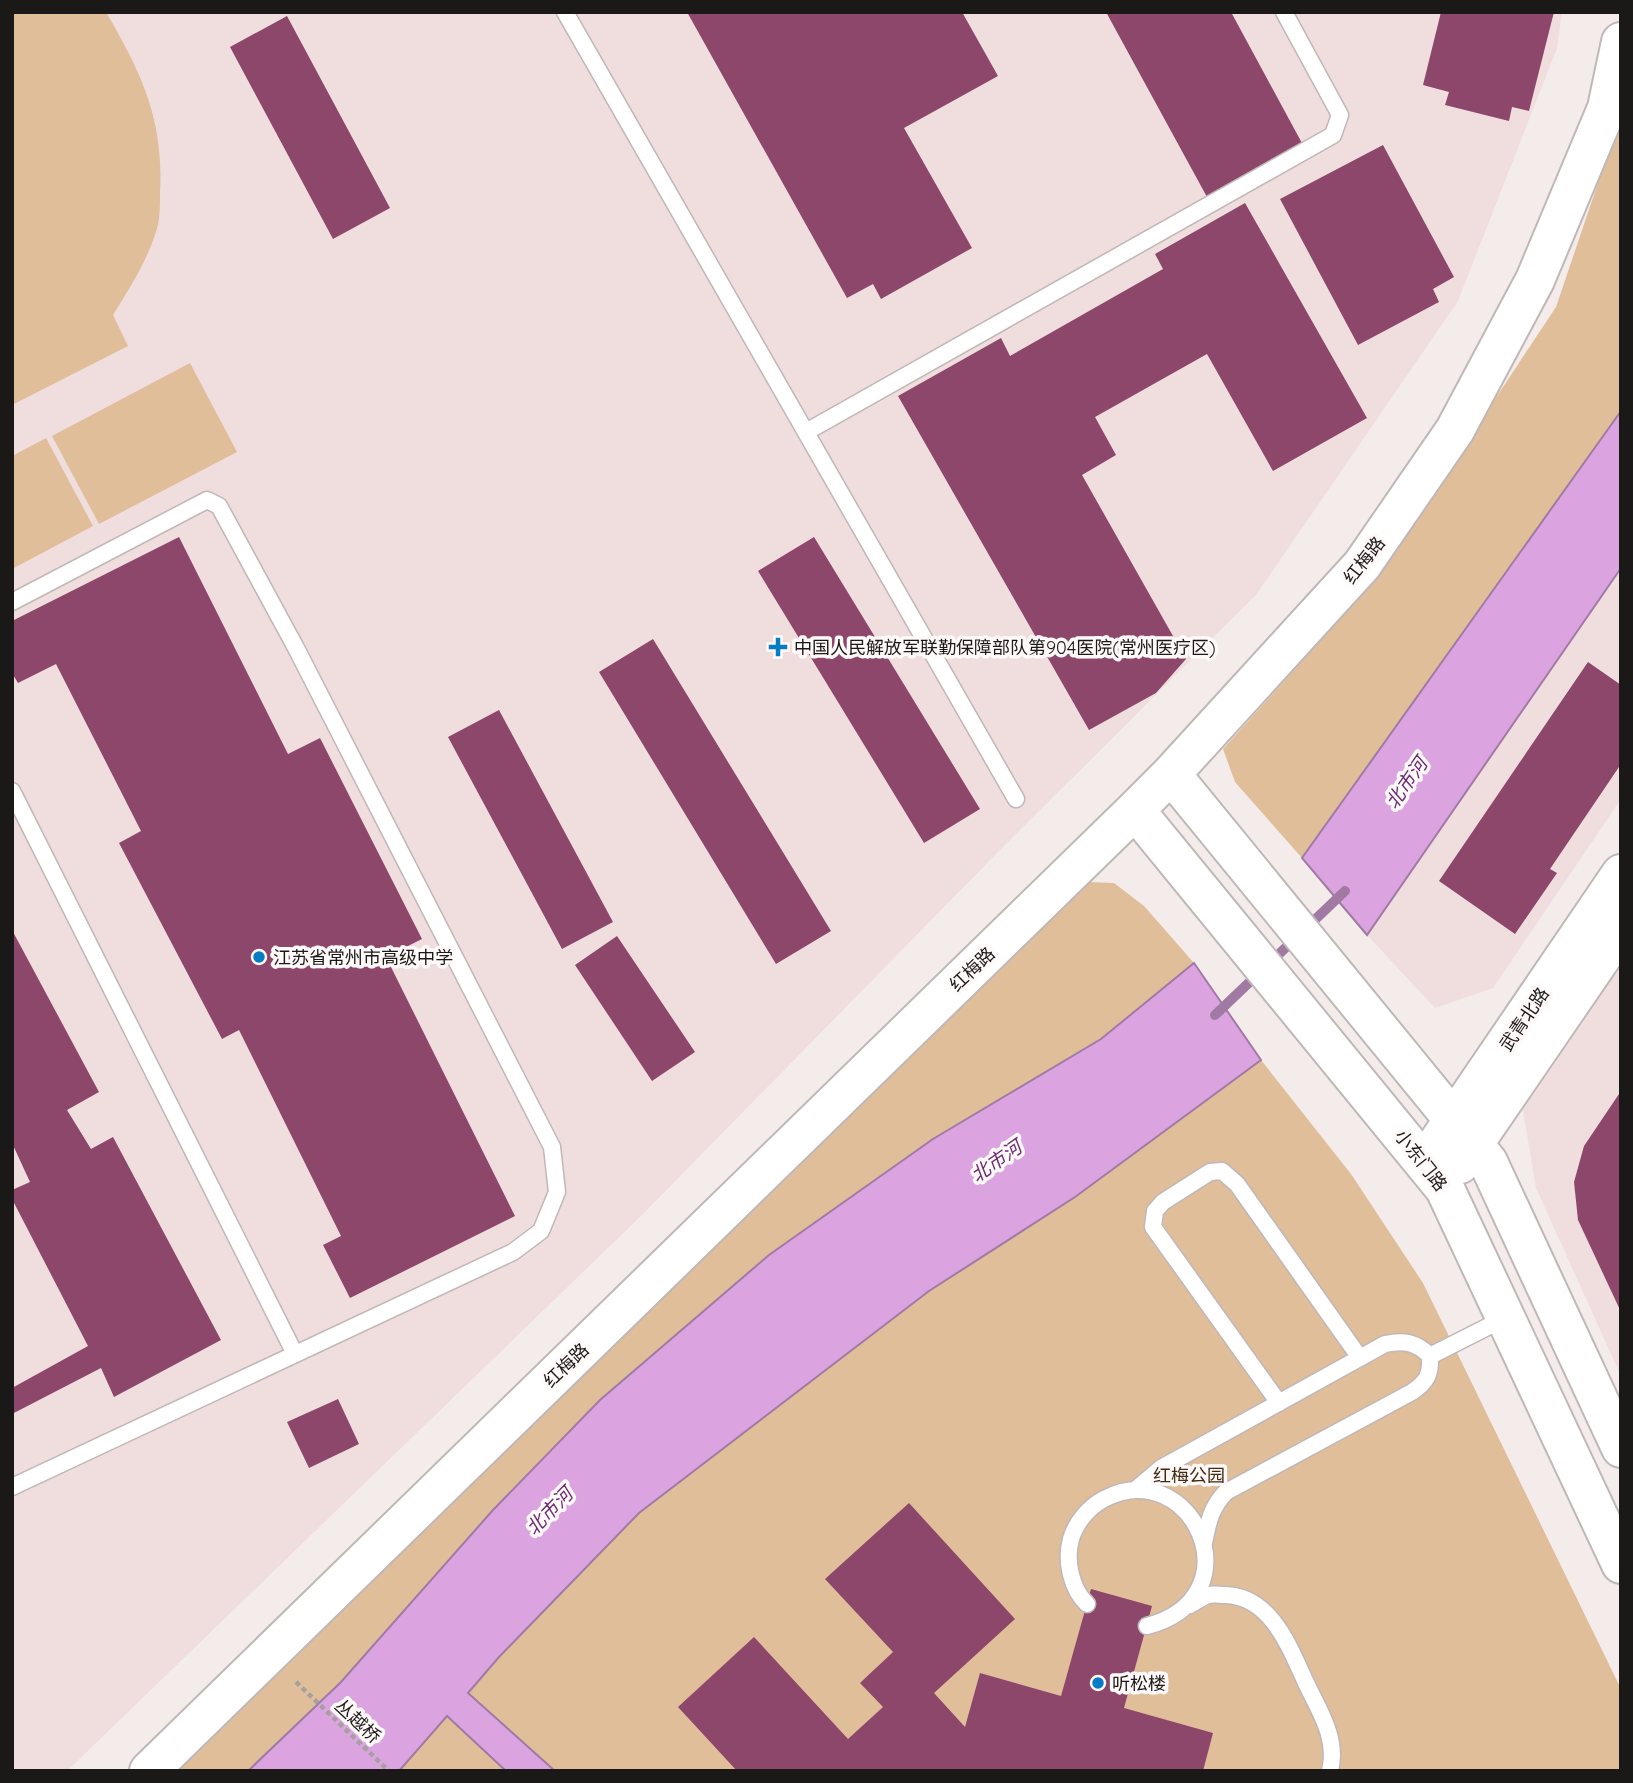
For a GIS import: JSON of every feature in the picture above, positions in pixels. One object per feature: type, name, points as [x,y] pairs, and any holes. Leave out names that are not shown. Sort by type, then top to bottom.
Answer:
[{"type":"street","name":"红梅路","points":[[149,1771],[1135,810],[1362,565],[1455,429],[1535,280],[1606,108],[1621,42]]},
{"type":"street","points":[[1171,774],[1488,1163],[1621,1448]]},
{"type":"street","name":"小东门路","points":[[1135,810],[1435,1176],[1621,1564]]},
{"type":"street","name":"武青北路","points":[[1435,1176],[1621,874]]},
{"type":"street","name":"武青北路","points":[[1463,1132],[1621,929]]},
{"type":"lane","points":[[565,12],[1016,800]]},
{"type":"lane","points":[[806,432],[1333,135],[1340,114],[1284,12]]},
{"type":"lane","points":[[12,602],[207,500],[219,506],[296,648],[552,1147],[557,1192],[541,1231],[513,1252],[12,1487]]},
{"type":"lane","points":[[12,791],[295,1354]]},
{"type":"lane","points":[[1279,1403],[1153,1227],[1155,1211],[1163,1202],[1210,1172],[1222,1171],[1237,1184],[1360,1358]]},
{"type":"lane","points":[[1430,1356],[1505,1318]]},
{"type":"lane","points":[[1135,1490],[1161,1468],[1385,1345],[1401,1340],[1420,1346],[1430,1356],[1431,1371],[1424,1384],[1226,1492],[1217,1501],[1209,1516],[1204,1543],[1206,1567],[1199,1589],[1185,1608]]},
{"type":"lane","points":[[1087,1604],[1073,1581],[1069,1560],[1071,1539],[1080,1520],[1095,1504],[1114,1494],[1135,1490],[1158,1493],[1179,1504],[1195,1521],[1204,1543]]},
{"type":"lane","points":[[1206,1567],[1216,1581],[1271,1617],[1286,1641],[1329,1732],[1333,1758],[1330,1771]]},
{"type":"lane","points":[[1147,1626],[1166,1621],[1208,1595],[1235,1595]]},
{"type":"path","name":"丛越桥","points":[[307,1692],[389,1771]]},
{"type":"shaded area","name":"中国人民解放军联勤保障部队第904医院(常州医疗区)","points":[[12,12],[1562,12],[1557,48],[1458,301],[1256,595],[996,854],[642,1215],[67,1771],[12,1771]]},
{"type":"shaded area","points":[[1621,568],[1621,799],[1493,988],[1435,1008],[1367,935]]},
{"type":"shaded area","points":[[1621,967],[1621,1376],[1536,1188],[1523,1110]]},
{"type":"green space","points":[[12,12],[106,12],[140,77],[154,120],[160,167],[160,213],[150,249],[113,315],[128,346],[12,405]]},
{"type":"green space","points":[[1621,115],[1621,411],[1302,858],[1235,782],[1223,749],[1375,580],[1556,307]]},
{"type":"green space","points":[[190,363],[237,452],[99,524],[52,436]]},
{"type":"green space","points":[[46,438],[93,526],[12,569],[12,456]]},
{"type":"green space","points":[[1088,882],[1114,883],[1144,906],[1194,963],[1101,1039],[933,1139],[769,1255],[600,1400],[493,1510],[341,1682],[248,1771],[166,1771]]},
{"type":"green space","name":"红梅公园","points":[[1261,1060],[1351,1174],[1423,1283],[1621,1689],[1621,1771],[399,1771],[499,1657],[639,1513],[929,1291],[1075,1197]]},
{"type":"water","points":[[1621,411],[1621,568],[1367,935],[1302,858]]},
{"type":"water","points":[[1194,963],[1261,1060],[1075,1197],[929,1291],[639,1513],[499,1657],[468,1693],[555,1771],[506,1771],[447,1716],[399,1771],[248,1771],[341,1682],[493,1510],[600,1400],[769,1255],[933,1139],[1101,1039]]},
{"type":"building","points":[[687,12],[962,12],[998,76],[904,128],[972,248],[881,299],[873,284],[847,298]]},
{"type":"building","points":[[1106,12],[1231,12],[1303,145],[1207,197]]},
{"type":"building","points":[[1441,12],[1554,12],[1529,111],[1512,107],[1509,121],[1445,105],[1449,92],[1423,85]]},
{"type":"building","points":[[287,16],[390,208],[333,239],[230,47]]},
{"type":"building","points":[[1383,145],[1454,277],[1433,289],[1439,302],[1358,345],[1280,199]]},
{"type":"building","points":[[1245,203],[1367,418],[1273,471],[1207,354],[1095,417],[1116,455],[1082,475],[1186,659],[1156,693],[1089,730],[898,396],[1001,338],[1010,356],[1163,269],[1155,254]]},
{"type":"building","points":[[179,537],[288,754],[320,738],[422,939],[386,957],[515,1216],[350,1298],[323,1245],[341,1236],[239,1030],[222,1039],[119,843],[141,831],[56,664],[18,683],[12,673],[12,621]]},
{"type":"building","points":[[814,537],[980,809],[924,843],[758,571]]},
{"type":"building","points":[[653,639],[831,931],[776,964],[599,672]]},
{"type":"building","points":[[1588,662],[1621,685],[1621,764],[1550,869],[1557,873],[1515,934],[1439,881]]},
{"type":"building","points":[[499,710],[613,922],[562,949],[448,737]]},
{"type":"building","points":[[12,930],[99,1092],[67,1110],[91,1149],[113,1137],[221,1340],[114,1397],[101,1368],[12,1414],[12,1388],[88,1346],[12,1199],[12,1190],[30,1182],[12,1143]]},
{"type":"building","points":[[617,936],[695,1052],[652,1081],[575,965]]},
{"type":"building","points":[[1621,1091],[1621,1312],[1578,1220],[1574,1182],[1584,1146]]},
{"type":"building","points":[[338,1399],[359,1444],[309,1468],[287,1422]]},
{"type":"building","points":[[909,1503],[1015,1619],[934,1693],[965,1727],[980,1673],[1061,1696],[1091,1589],[1152,1606],[1124,1708],[1213,1733],[1203,1771],[737,1771],[678,1707],[754,1637],[848,1739],[883,1707],[860,1683],[893,1652],[825,1579]]},
{"type":"waterway","name":"北市河","points":[[1215,1015],[1345,891]]},
{"type":"place","name":"中国人民解放军联勤保障部队第904医院(常州医疗区)","points":[[778,647]]},
{"type":"place","name":"江苏省常州市高级中学","points":[[259,957]]},
{"type":"place","name":"听松楼","points":[[1098,1683]]}]
